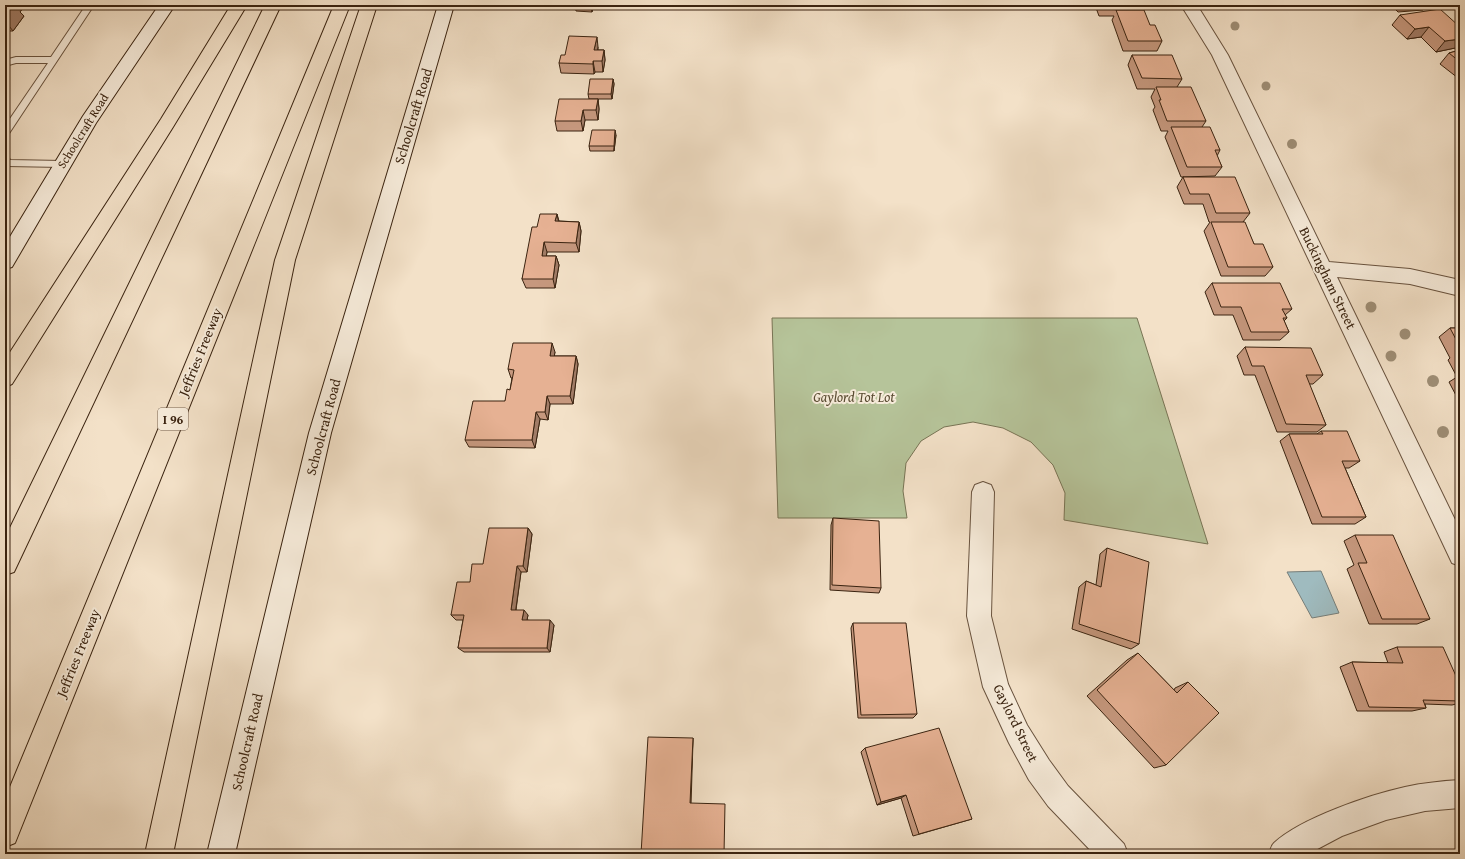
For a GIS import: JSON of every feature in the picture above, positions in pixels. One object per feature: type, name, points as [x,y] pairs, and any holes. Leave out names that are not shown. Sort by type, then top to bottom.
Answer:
[{"type":"highway","points":[[5,378],[162,130],[239,5]]},
{"type":"highway","points":[[5,564],[273,5]]},
{"type":"highway","name":"Jeffries Freeway","points":[[5,833],[342,5]]},
{"type":"highway","points":[[159,854],[285,260],[329,124],[370,5]]},
{"type":"main road","name":"Schoolcraft Road","points":[[5,262],[88,120],[166,5]]},
{"type":"main road","name":"Schoolcraft Road","points":[[221,854],[320,433],[446,5]]},
{"type":"main road","name":"Buckingham Street","points":[[1189,5],[1220,55],[1460,555]]},
{"type":"main road","points":[[1324,269],[1396,273],[1460,288]]},
{"type":"main road","name":"Gaylord Street","points":[[983,492],[979,616],[996,687],[1018,734],[1039,770],[1058,796],[1114,854]]},
{"type":"main road","points":[[1283,854],[1315,833],[1357,814],[1412,800],[1460,794]]},
{"type":"lane","points":[[5,133],[90,5]]},
{"type":"lane","points":[[5,63],[16,60],[54,60]]},
{"type":"lane","points":[[5,158],[7,163],[62,164]]},
{"type":"green space","name":"Gaylord Tot Lot","points":[[772,318],[1137,318],[1208,544],[1064,520],[1065,493],[1053,465],[1031,442],[1003,428],[973,422],[944,427],[921,441],[906,463],[903,491],[907,518],[778,518]]},
{"type":"water","points":[[1321,571],[1339,613],[1312,618],[1287,572]]},
{"type":"building","points":[[5,5],[9,5],[5,11]]},
{"type":"building","points":[[1133,5],[1133,6],[1103,6]]},
{"type":"building","points":[[1440,9],[1460,27],[1460,39],[1445,41],[1429,27],[1415,29],[1400,15]]},
{"type":"building","points":[[1116,10],[1144,10],[1150,25],[1155,25],[1162,41],[1128,41]]},
{"type":"building","points":[[569,36],[597,37],[594,50],[604,50],[602,61],[593,61],[593,64],[559,63],[561,55],[565,55]]},
{"type":"building","points":[[1460,50],[1460,62],[1449,53]]},
{"type":"building","points":[[1132,55],[1172,55],[1182,79],[1142,78]]},
{"type":"building","points":[[590,79],[613,79],[611,94],[588,94]]},
{"type":"building","points":[[1156,87],[1191,87],[1206,121],[1167,121]]},
{"type":"building","points":[[559,99],[598,99],[596,110],[583,110],[581,121],[555,121]]},
{"type":"building","points":[[1171,127],[1210,127],[1220,150],[1215,150],[1222,167],[1187,167]]},
{"type":"building","points":[[592,130],[615,130],[614,146],[589,146]]},
{"type":"building","points":[[1183,177],[1235,177],[1250,213],[1216,213],[1209,194],[1190,194]]},
{"type":"building","points":[[540,214],[557,214],[555,221],[579,222],[576,243],[544,242],[542,256],[556,256],[553,279],[522,279],[532,227],[537,227]]},
{"type":"building","points":[[1211,222],[1245,222],[1254,244],[1263,244],[1273,267],[1228,267]]},
{"type":"building","points":[[1212,283],[1280,283],[1292,309],[1282,309],[1287,318],[1283,318],[1289,332],[1251,332],[1241,307],[1221,307]]},
{"type":"building","points":[[1450,328],[1460,328],[1460,347]]},
{"type":"building","points":[[513,343],[552,343],[550,356],[576,356],[570,396],[547,396],[545,412],[536,412],[532,440],[465,440],[473,401],[505,401],[507,389],[510,390],[514,370],[508,369]]},
{"type":"building","points":[[1245,347],[1311,348],[1323,375],[1306,375],[1326,425],[1286,424],[1264,366],[1252,366]]},
{"type":"building","points":[[1321,431],[1347,431],[1360,461],[1342,461],[1366,517],[1322,517],[1289,434],[1323,434]]},
{"type":"building","points":[[833,518],[879,521],[881,588],[832,585]]},
{"type":"building","points":[[489,528],[528,528],[523,566],[517,566],[511,610],[524,610],[522,620],[550,620],[547,648],[458,648],[464,615],[451,615],[457,582],[470,582],[472,564],[483,564]]},
{"type":"building","points":[[1355,535],[1393,535],[1430,619],[1382,619],[1358,563],[1367,563]]},
{"type":"building","points":[[1107,548],[1149,562],[1139,644],[1079,624],[1086,581],[1101,587]]},
{"type":"building","points":[[853,623],[906,623],[917,714],[861,715]]},
{"type":"building","points":[[1397,647],[1443,647],[1460,685],[1460,701],[1423,700],[1426,708],[1369,707],[1352,662],[1403,663]]},
{"type":"building","points":[[1138,653],[1177,693],[1188,682],[1219,713],[1166,765],[1097,690]]},
{"type":"building","points":[[939,728],[972,819],[919,834],[906,795],[881,802],[865,748]]},
{"type":"building","points":[[648,737],[693,738],[690,803],[725,804],[724,854],[641,854]]}]
